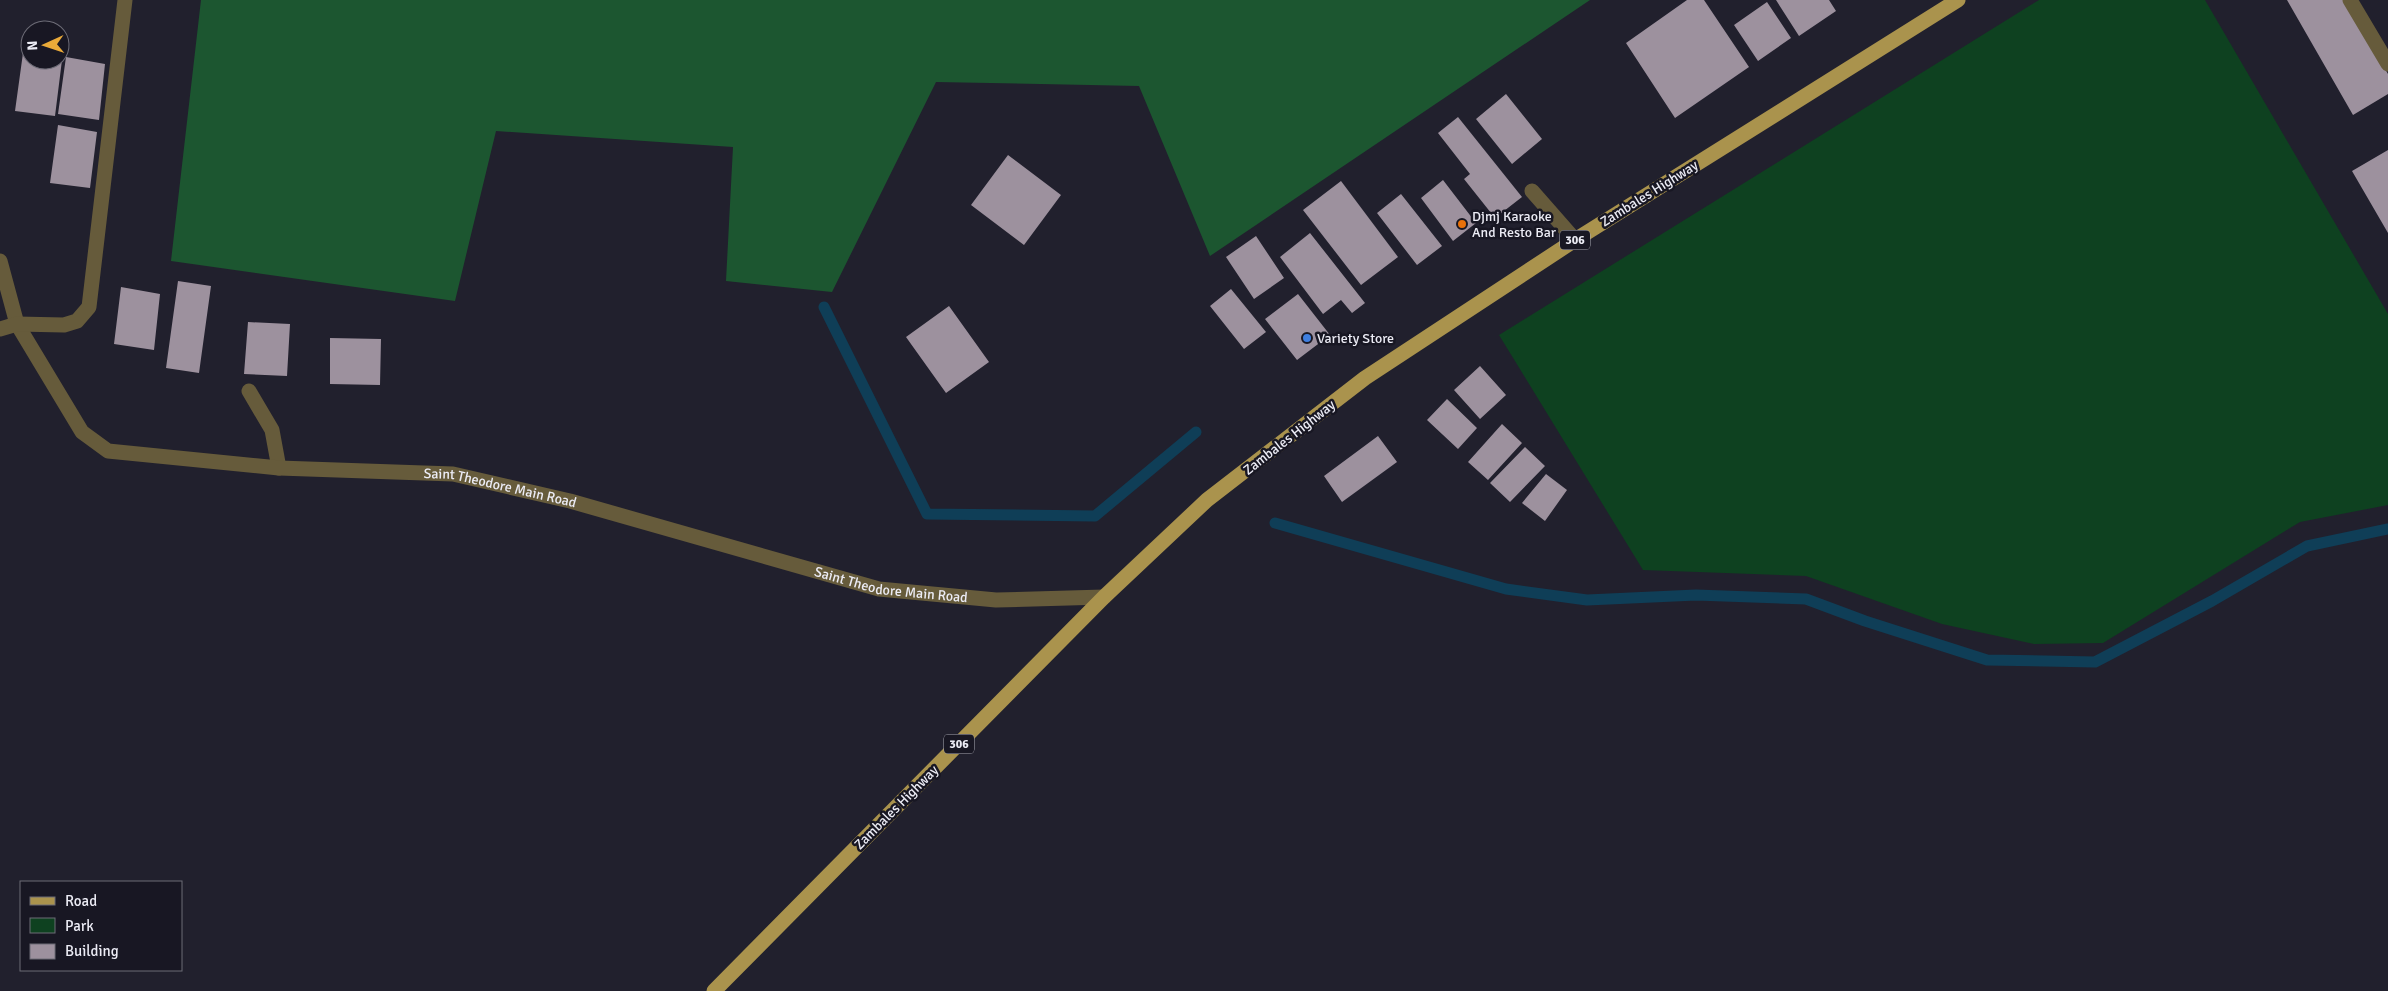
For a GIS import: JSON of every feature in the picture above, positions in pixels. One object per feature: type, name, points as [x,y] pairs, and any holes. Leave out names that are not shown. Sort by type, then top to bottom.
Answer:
[{"type":"main road","name":"Zambales Highway","points":[[714,991],[1104,597],[1207,500],[1365,378],[1575,240],[1958,0]]},
{"type":"street","points":[[0,329],[17,324],[64,325],[76,321],[89,307],[125,0]]},
{"type":"street","points":[[2350,0],[2388,64]]},
{"type":"street","points":[[1532,191],[1575,240]]},
{"type":"street","name":"Saint Theodore Main Road","points":[[0,260],[17,324],[82,432],[108,451],[278,468],[453,474],[588,506],[879,589],[996,600],[1104,597]]},
{"type":"street","points":[[249,391],[272,430],[278,468]]},
{"type":"green space","points":[[201,0],[1590,0],[1210,256],[1139,86],[936,82],[832,292],[726,281],[733,147],[496,131],[455,301],[171,261]]},
{"type":"green space","points":[[2039,0],[2205,0],[2388,314],[2388,505],[2300,522],[2103,643],[2034,644],[1942,624],[1806,576],[1643,570],[1499,335]]},
{"type":"building","points":[[1687,0],[1704,0],[1749,67],[1675,118],[1626,43]]},
{"type":"building","points":[[1776,0],[1829,0],[1836,11],[1799,36]]},
{"type":"building","points":[[2287,0],[2346,0],[2388,74],[2388,94],[2353,115]]},
{"type":"building","points":[[1767,2],[1791,38],[1758,61],[1734,25]]},
{"type":"building","points":[[70,58],[105,64],[99,120],[58,114],[64,70],[70,70]]},
{"type":"building","points":[[21,70],[61,70],[55,116],[15,111]]},
{"type":"building","points":[[1506,94],[1542,139],[1512,164],[1476,119]]},
{"type":"building","points":[[1458,117],[1522,197],[1495,218],[1464,179],[1470,174],[1438,133]]},
{"type":"building","points":[[58,125],[97,132],[90,188],[50,183]]},
{"type":"building","points":[[2388,150],[2388,233],[2352,171]]},
{"type":"building","points":[[1008,155],[1061,195],[1024,245],[971,205]]},
{"type":"building","points":[[1443,180],[1476,223],[1453,241],[1421,198]]},
{"type":"building","points":[[1341,181],[1398,257],[1361,285],[1303,210]]},
{"type":"building","points":[[1401,194],[1442,246],[1417,265],[1377,213]]},
{"type":"building","points":[[1310,233],[1365,303],[1352,313],[1341,300],[1323,314],[1280,257]]},
{"type":"building","points":[[1256,236],[1284,278],[1254,299],[1226,257]]},
{"type":"building","points":[[178,281],[211,286],[199,373],[166,368]]},
{"type":"building","points":[[121,287],[160,294],[154,350],[114,344]]},
{"type":"building","points":[[1231,289],[1266,332],[1244,349],[1210,306]]},
{"type":"building","points":[[1298,294],[1330,335],[1297,360],[1265,319]]},
{"type":"building","points":[[949,306],[989,362],[946,393],[906,337]]},
{"type":"building","points":[[248,322],[290,324],[287,376],[244,374]]},
{"type":"building","points":[[330,338],[381,339],[380,385],[330,384]]},
{"type":"building","points":[[1480,366],[1506,395],[1480,419],[1454,390]]},
{"type":"building","points":[[1447,399],[1477,428],[1458,449],[1427,420]]},
{"type":"building","points":[[1502,424],[1522,443],[1488,480],[1468,462]]},
{"type":"building","points":[[1378,436],[1397,462],[1342,502],[1324,476]]},
{"type":"building","points":[[1525,447],[1545,466],[1510,502],[1490,483]]},
{"type":"building","points":[[1546,474],[1567,490],[1545,521],[1522,503]]},
{"type":"waterway","points":[[824,307],[927,514],[1095,516],[1196,432]]},
{"type":"waterway","points":[[1275,523],[1506,589],[1587,600],[1696,595],[1806,599],[1865,621],[1987,660],[2095,662],[2212,601],[2307,546],[2388,529]]},
{"type":"place","name":"Djmj Karaoke And Resto Bar","points":[[1462,224]]},
{"type":"place","name":"Variety Store","points":[[1307,338]]}]
